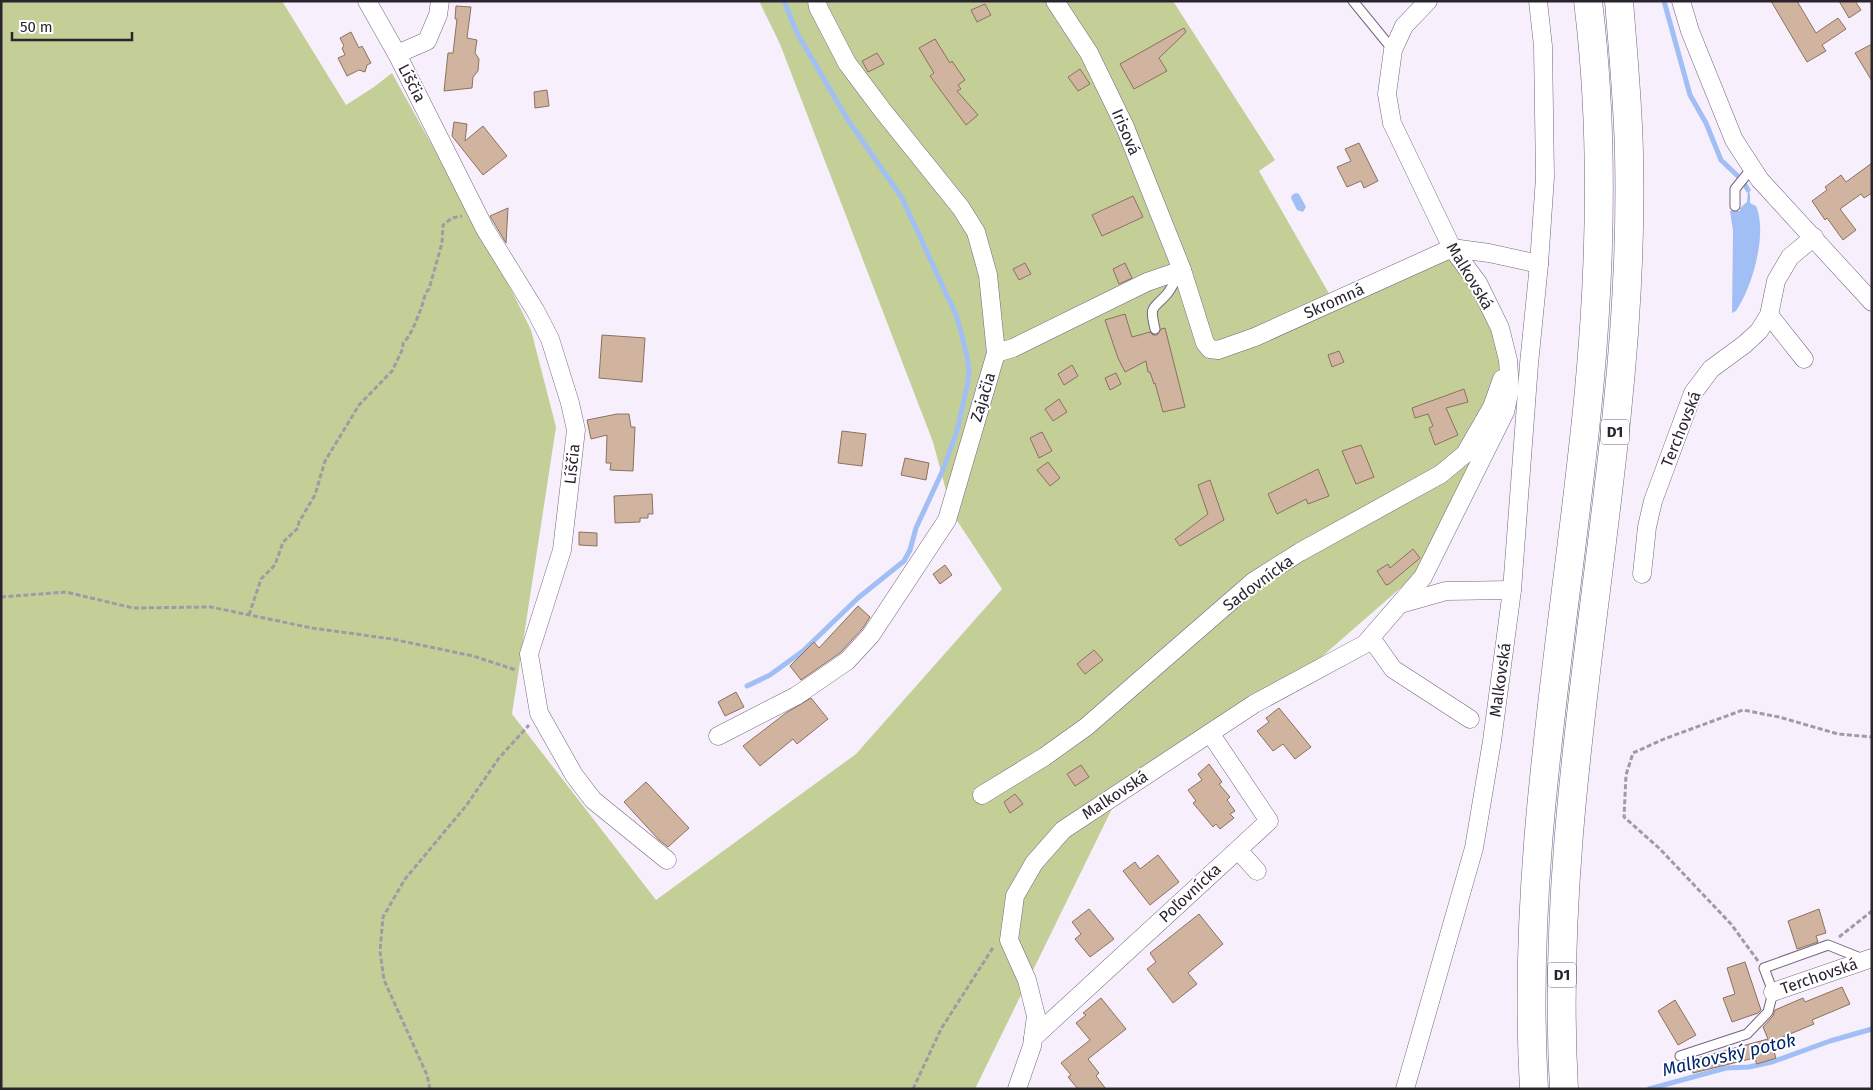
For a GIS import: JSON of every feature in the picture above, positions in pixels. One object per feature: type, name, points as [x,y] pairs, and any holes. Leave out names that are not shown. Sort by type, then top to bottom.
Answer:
[{"type":"highway","name":"D1","points":[[1534,1089],[1532,1003],[1535,884],[1542,796],[1587,411],[1595,321],[1599,189],[1598,110],[1588,1]]},
{"type":"highway","name":"D1","points":[[1564,1089],[1562,974],[1566,860],[1581,708],[1617,411],[1626,312],[1629,153],[1619,1]]},
{"type":"street","name":"Líščia","points":[[367,1],[397,54],[477,213],[535,310],[550,339],[570,403],[576,430],[562,550],[529,654],[539,713],[574,775],[593,800],[667,860]]},
{"type":"street","name":"Líščia","points":[[397,54],[427,41],[438,15],[440,1]]},
{"type":"street","name":"Zajačia","points":[[718,736],[796,696],[847,661],[871,634],[947,520],[996,353],[988,275],[976,232],[961,208],[882,111],[847,63],[817,1]]},
{"type":"street","name":"Irisová","points":[[1055,1],[1089,53],[1125,127],[1182,270]]},
{"type":"street","name":"Malkovská","points":[[1017,1089],[1032,1046],[1036,1016],[1027,980],[1008,940],[1015,896],[1034,863],[1063,830],[1254,704],[1365,644],[1423,577],[1504,412],[1510,389],[1508,360],[1500,328],[1478,283],[1452,248],[1392,123],[1387,94],[1393,50],[1404,26],[1428,1]]},
{"type":"street","name":"Malkovská","points":[[1405,1089],[1474,848],[1492,741],[1512,590],[1545,177],[1543,46],[1538,1]]},
{"type":"street","points":[[1681,1],[1690,31],[1734,140],[1749,171],[1760,180],[1814,237],[1872,302]]},
{"type":"street","name":"Terchovská","points":[[1642,574],[1647,527],[1653,501],[1693,394],[1711,369],[1745,344],[1759,330],[1769,315],[1776,280],[1790,257],[1814,237]]},
{"type":"street","points":[[1452,248],[1489,253],[1539,264]]},
{"type":"street","name":"Skromná","points":[[1182,270],[1204,343],[1210,349],[1218,350],[1255,337],[1452,248]]},
{"type":"street","points":[[996,353],[1013,348],[1147,282],[1182,270]]},
{"type":"street","points":[[1769,315],[1804,359]]},
{"type":"street","name":"Sadovnícka","points":[[982,795],[1044,757],[1086,727],[1254,581],[1300,552],[1441,474],[1465,454],[1492,407],[1508,360]]},
{"type":"street","points":[[1400,604],[1446,591],[1512,590]]},
{"type":"street","points":[[1371,638],[1393,669],[1470,719]]},
{"type":"street","name":"Poľovnícka","points":[[1033,1038],[1269,821],[1210,733]]},
{"type":"street","points":[[1238,850],[1257,871]]},
{"type":"street","name":"Terchovská","points":[[1773,992],[1868,959]]},
{"type":"lane","points":[[1353,1],[1393,50]]},
{"type":"lane","points":[[1735,206],[1735,189],[1749,171]]},
{"type":"lane","points":[[1155,329],[1152,310],[1167,294],[1182,270]]},
{"type":"lane","name":"Terchovská","points":[[1680,1056],[1747,1034],[1768,1012],[1773,992],[1764,968],[1828,946],[1868,959]]},
{"type":"path","points":[[249,615],[261,579],[276,565],[283,542],[298,528],[299,522],[315,495],[325,461],[349,420],[359,404],[392,371],[403,348],[403,343],[408,338],[420,312],[425,294],[429,289],[442,243],[443,225],[452,218],[477,213]]},
{"type":"path","points":[[1,597],[66,592],[133,608],[211,607],[312,628],[392,638],[473,656],[534,676]]},
{"type":"path","points":[[1764,968],[1731,924],[1659,848],[1624,817],[1626,775],[1634,754],[1664,739],[1744,710],[1779,717],[1838,734],[1872,737]]},
{"type":"path","points":[[430,1089],[427,1075],[384,980],[380,951],[383,917],[405,879],[466,806],[500,758],[539,713]]},
{"type":"path","points":[[1828,946],[1872,911]]},
{"type":"path","points":[[914,1089],[941,1029],[995,945]]},
{"type":"green space","points":[[1,1],[282,1],[346,105],[392,73],[505,277],[531,330],[556,427],[512,714],[656,900],[856,754],[1002,589],[952,513],[933,442],[780,44],[759,1],[1173,1],[1275,160],[1259,171],[1331,297],[1427,255],[1442,241],[1490,303],[1505,369],[1505,398],[1421,570],[1318,660],[1127,778],[975,1089],[1,1089]]},
{"type":"water","points":[[1748,190],[1750,203],[1756,206],[1759,217],[1759,245],[1748,289],[1736,311],[1732,313],[1733,231],[1730,211],[1740,211],[1740,208],[1747,202]]},
{"type":"water","points":[[1296,193],[1299,194],[1306,207],[1303,212],[1297,210],[1291,198]]},
{"type":"building","points":[[1771,1],[1797,1],[1816,33],[1838,18],[1846,29],[1822,45],[1826,51],[1807,62]]},
{"type":"building","points":[[1839,1],[1855,1],[1861,10],[1849,18]]},
{"type":"building","points":[[985,4],[991,15],[977,22],[971,10]]},
{"type":"building","points":[[456,6],[471,7],[467,38],[477,40],[475,53],[479,59],[478,71],[473,77],[472,88],[444,91],[448,53],[453,53],[457,19],[455,19]]},
{"type":"building","points":[[1184,28],[1186,32],[1159,58],[1167,71],[1134,89],[1120,64]]},
{"type":"building","points":[[351,32],[359,48],[362,46],[371,63],[367,65],[365,72],[359,70],[347,76],[338,58],[345,55],[342,48],[344,46],[340,38]]},
{"type":"building","points":[[935,39],[950,63],[952,61],[965,80],[958,85],[961,89],[957,91],[978,115],[966,125],[930,76],[934,73],[919,48]]},
{"type":"building","points":[[1872,44],[1872,81],[1855,53]]},
{"type":"building","points":[[877,53],[884,64],[868,72],[862,61]]},
{"type":"building","points":[[1080,69],[1090,84],[1078,91],[1068,77]]},
{"type":"building","points":[[547,90],[549,106],[535,108],[534,92]]},
{"type":"building","points":[[454,122],[467,124],[465,141],[483,126],[507,156],[483,175],[452,136]]},
{"type":"building","points":[[1359,143],[1378,181],[1364,188],[1361,181],[1347,187],[1337,167],[1351,161],[1345,149]]},
{"type":"building","points":[[1872,163],[1872,193],[1864,198],[1861,194],[1840,209],[1856,230],[1843,240],[1827,218],[1825,220],[1812,201],[1827,190],[1825,187],[1841,175],[1846,182]]},
{"type":"building","points":[[1133,196],[1143,217],[1102,236],[1092,215]]},
{"type":"building","points":[[508,208],[506,243],[490,216]]},
{"type":"building","points":[[1025,263],[1031,274],[1019,280],[1013,269]]},
{"type":"building","points":[[1125,263],[1132,278],[1119,284],[1113,269]]},
{"type":"building","points":[[1125,314],[1132,337],[1150,332],[1153,335],[1157,335],[1161,329],[1165,328],[1185,407],[1163,412],[1155,383],[1150,372],[1148,372],[1146,361],[1125,372],[1118,358],[1105,320]]},
{"type":"building","points":[[602,335],[645,338],[642,382],[599,378]]},
{"type":"building","points":[[1339,351],[1344,362],[1332,367],[1328,355]]},
{"type":"building","points":[[1072,365],[1078,376],[1064,385],[1058,374]]},
{"type":"building","points":[[1116,373],[1121,384],[1110,390],[1105,378]]},
{"type":"building","points":[[1464,389],[1468,402],[1446,408],[1458,435],[1435,445],[1429,428],[1433,426],[1428,414],[1415,418],[1412,408]]},
{"type":"building","points":[[1059,399],[1067,412],[1053,421],[1045,409]]},
{"type":"building","points":[[617,414],[629,414],[631,427],[635,427],[633,471],[610,470],[611,463],[606,463],[607,435],[591,439],[587,420]]},
{"type":"building","points":[[842,431],[866,434],[862,466],[838,463]]},
{"type":"building","points":[[1042,432],[1052,451],[1039,458],[1030,438]]},
{"type":"building","points":[[1361,445],[1374,477],[1356,484],[1342,451]]},
{"type":"building","points":[[905,458],[929,463],[926,480],[901,475]]},
{"type":"building","points":[[1048,462],[1060,478],[1050,486],[1037,470]]},
{"type":"building","points":[[1318,469],[1329,496],[1308,504],[1306,499],[1277,514],[1268,494]]},
{"type":"building","points":[[1210,480],[1224,520],[1180,546],[1175,539],[1208,514],[1198,485]]},
{"type":"building","points":[[652,494],[653,514],[648,514],[648,518],[640,518],[640,522],[615,523],[614,496]]},
{"type":"building","points":[[579,532],[597,533],[597,546],[579,545]]},
{"type":"building","points":[[1413,549],[1420,558],[1386,585],[1377,571],[1388,564],[1390,568]]},
{"type":"building","points":[[945,565],[952,575],[940,584],[933,574]]},
{"type":"building","points":[[858,606],[870,617],[863,628],[840,653],[801,680],[790,666],[814,642],[819,648]]},
{"type":"building","points":[[1094,650],[1103,660],[1085,674],[1077,664]]},
{"type":"building","points":[[736,692],[744,707],[725,716],[718,702]]},
{"type":"building","points":[[811,698],[828,719],[797,744],[793,739],[760,766],[743,746],[786,713]]},
{"type":"building","points":[[1279,708],[1311,747],[1295,759],[1283,744],[1273,751],[1257,731],[1269,722],[1266,718]]},
{"type":"building","points":[[1209,764],[1222,782],[1219,784],[1230,797],[1227,800],[1235,811],[1230,814],[1234,818],[1220,829],[1216,824],[1213,827],[1193,803],[1196,801],[1188,790],[1202,780],[1198,774]]},
{"type":"building","points":[[1081,765],[1089,777],[1075,786],[1067,774]]},
{"type":"building","points":[[646,782],[689,828],[668,847],[659,840],[624,802]]},
{"type":"building","points":[[1015,794],[1023,804],[1010,813],[1004,802]]},
{"type":"building","points":[[1158,855],[1179,882],[1150,905],[1123,871],[1135,862],[1140,869]]},
{"type":"building","points":[[1089,909],[1114,939],[1090,957],[1075,939],[1081,934],[1072,922]]},
{"type":"building","points":[[1819,909],[1826,933],[1816,936],[1818,942],[1797,949],[1788,921]]},
{"type":"building","points":[[1199,914],[1223,944],[1188,973],[1197,984],[1173,1003],[1147,969],[1156,962],[1150,953]]},
{"type":"building","points":[[1745,962],[1761,1010],[1758,1013],[1732,1022],[1723,998],[1735,994],[1727,968]]},
{"type":"building","points":[[1842,987],[1850,1004],[1812,1020],[1814,1024],[1771,1042],[1776,1058],[1757,1064],[1754,1058],[1693,1073],[1690,1060],[1768,1039],[1763,1027],[1773,1016],[1775,1010],[1803,998],[1805,1002]]},
{"type":"building","points":[[1101,998],[1126,1029],[1088,1059],[1099,1073],[1096,1076],[1106,1089],[1078,1089],[1068,1077],[1071,1075],[1061,1063],[1090,1040],[1076,1023],[1086,1015],[1083,1013]]},
{"type":"building","points":[[1675,1000],[1696,1035],[1678,1045],[1658,1011]]},
{"type":"waterway","points":[[747,686],[770,675],[803,651],[858,598],[904,561],[910,550],[916,528],[942,472],[957,431],[969,371],[957,317],[902,198],[848,120],[797,33],[784,1]]},
{"type":"waterway","points":[[1664,1],[1690,95],[1706,123],[1721,160],[1743,181],[1748,190]]},
{"type":"waterway","name":"Malkovský potok","points":[[1649,1089],[1726,1068],[1749,1067],[1772,1062],[1830,1041],[1872,1029]]}]
